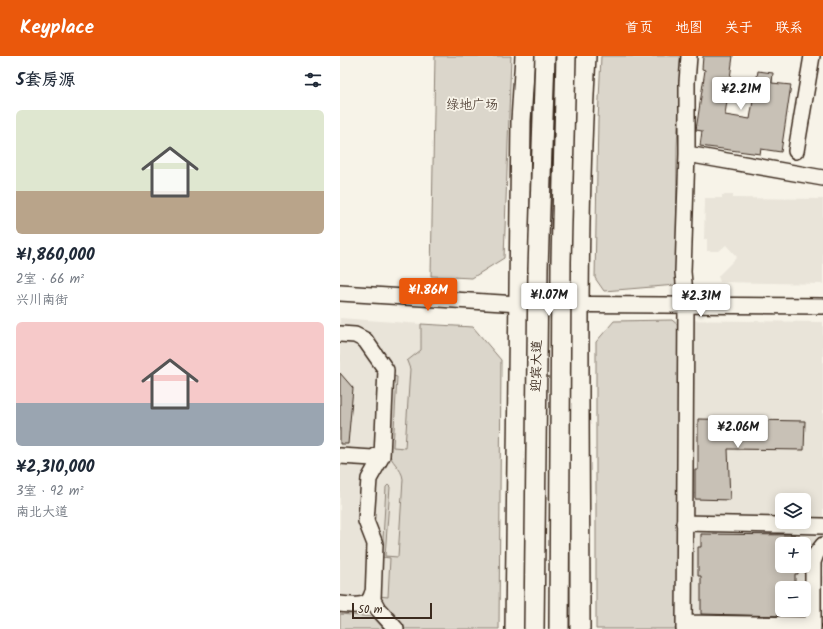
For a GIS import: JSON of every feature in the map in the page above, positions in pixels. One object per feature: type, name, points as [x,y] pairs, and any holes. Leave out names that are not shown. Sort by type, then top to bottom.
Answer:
[{"type":"main road","points":[[515,629],[521,121],[525,56]]},
{"type":"main road","name":"迎宾大道","points":[[534,629],[538,269],[545,56]]},
{"type":"main road","name":"迎宾大道","points":[[559,629],[561,262],[566,56]]},
{"type":"main road","points":[[580,629],[580,240],[582,123],[586,56]]},
{"type":"main road","points":[[519,240],[521,249],[528,261],[533,266],[547,271],[564,267],[572,261],[580,240]]},
{"type":"main road","points":[[518,368],[522,354],[527,346],[533,341],[543,337],[552,337],[566,344],[576,359],[580,373]]},
{"type":"street","points":[[689,56],[687,82],[687,154],[683,272],[686,304],[684,626],[813,627],[812,535],[806,529]]},
{"type":"street","points":[[796,151],[812,56]]},
{"type":"street","points":[[687,154],[823,178]]},
{"type":"street","points":[[340,293],[518,304],[580,303],[823,306]]},
{"type":"street","points":[[340,334],[355,336],[364,340],[386,370],[381,460],[370,475],[368,483]]},
{"type":"street","points":[[340,456],[373,458],[382,452]]},
{"type":"street","points":[[357,605],[368,603],[372,594],[376,549],[374,538],[367,528],[366,521],[368,466],[364,460],[359,458]]},
{"type":"street","points":[[684,523],[775,525]]},
{"type":"street","points":[[811,525],[823,526]]},
{"type":"street","points":[[813,562],[816,554],[823,544]]},
{"type":"street","points":[[372,594],[378,609],[396,629]]},
{"type":"street","points":[[340,604],[372,606],[378,609]]},
{"type":"shaded area","points":[[722,195],[733,195],[733,198],[823,199],[823,284],[720,282],[718,276],[737,257],[726,245],[719,251],[707,251],[707,239],[704,239],[705,198],[722,198]]},
{"type":"shaded area","points":[[340,318],[421,324],[419,606],[340,598]]},
{"type":"shaded area","points":[[672,320],[823,322],[823,629],[670,629]]},
{"type":"green space","name":"绿地广场","points":[[435,56],[511,56],[504,258],[472,278],[431,276]]},
{"type":"green space","points":[[601,56],[681,56],[677,147],[676,285],[604,291],[595,278],[598,121]]},
{"type":"green space","points":[[672,320],[679,326],[680,629],[596,629],[596,342],[614,321]]},
{"type":"green space","points":[[421,324],[473,327],[501,360],[499,629],[405,629],[381,604],[379,596],[388,597],[390,558],[382,557],[386,487],[388,485],[390,487],[385,556],[398,557],[403,479],[401,472],[391,458],[388,450],[393,376],[397,377],[393,447],[405,448],[410,369],[407,361],[421,350]]},
{"type":"green space","points":[[340,614],[373,617],[384,629],[340,629]]},
{"type":"building","points":[[703,56],[733,56],[725,115],[750,119],[758,71],[773,73],[772,83],[791,85],[781,152],[761,149],[760,154],[700,146],[702,131],[696,130],[705,70],[702,69]]},
{"type":"building","points":[[340,373],[353,388],[348,444],[340,444]]},
{"type":"building","points":[[698,419],[805,421],[804,450],[728,449],[730,500],[695,499],[695,470],[698,470]]},
{"type":"building","points":[[701,534],[795,535],[795,537],[775,537],[775,573],[798,574],[795,574],[795,581],[775,581],[775,616],[701,614],[701,576],[698,576],[698,547],[701,547]]}]
